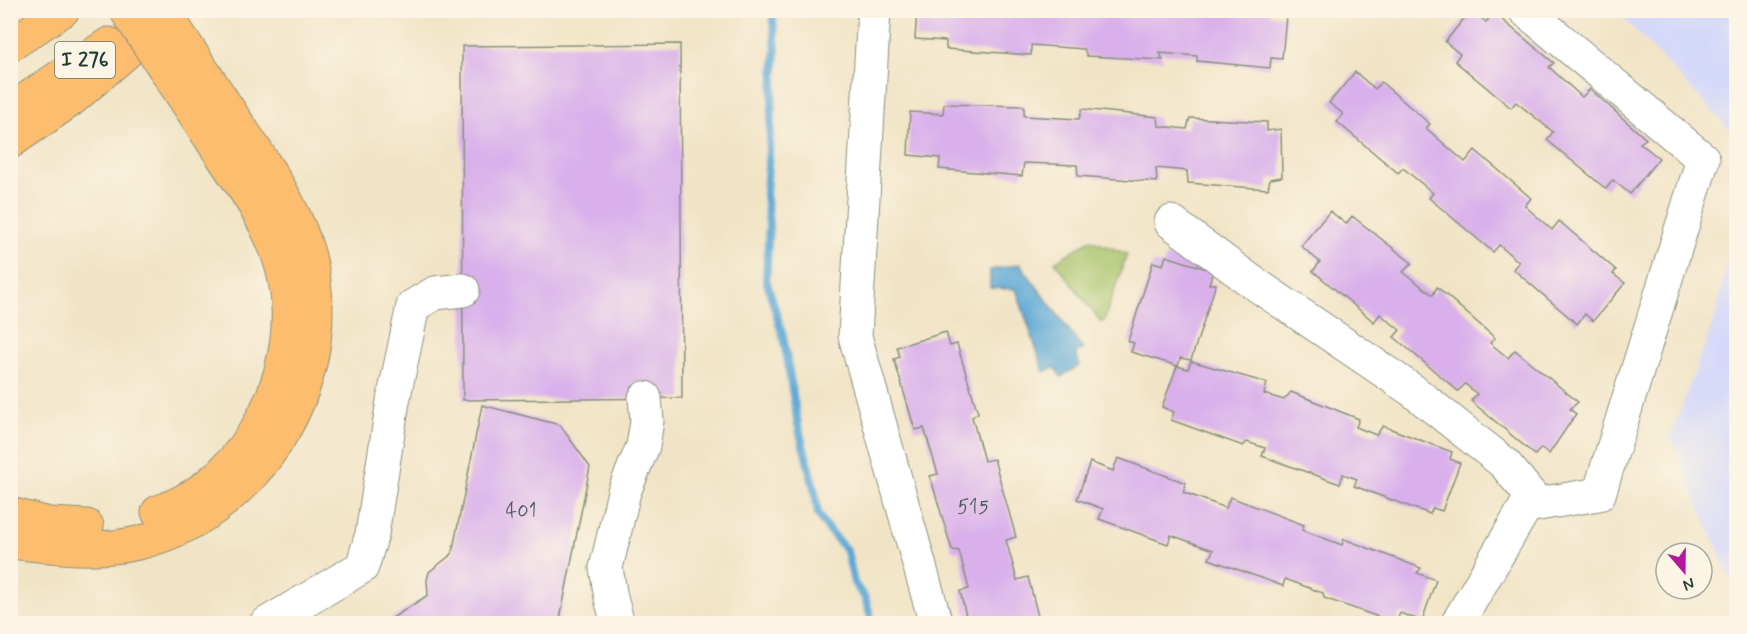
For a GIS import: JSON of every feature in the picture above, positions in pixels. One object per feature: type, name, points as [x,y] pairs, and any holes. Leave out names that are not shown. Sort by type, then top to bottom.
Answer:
[{"type":"highway","name":"I 276","points":[[10,45],[63,10]]},
{"type":"highway","points":[[10,542],[58,547],[114,546],[141,542],[164,535],[212,509],[235,493],[273,447],[287,425],[307,377],[313,351],[315,286],[306,245],[296,220],[267,167],[219,124],[126,10]]},
{"type":"highway","name":"I 276","points":[[10,110],[161,10]]},
{"type":"highway","points":[[10,514],[49,524],[105,526],[164,510],[191,496],[234,460],[265,415],[282,368],[288,341],[289,315],[287,289],[273,240],[219,124],[161,10]]},
{"type":"highway","points":[[10,142],[71,100],[174,10]]},
{"type":"lane","points":[[874,10],[855,336],[936,624]]},
{"type":"lane","points":[[1457,624],[1526,506],[1599,494],[1703,159],[1526,10]]},
{"type":"lane","points":[[1170,222],[1251,281],[1412,390],[1504,463],[1538,504]]},
{"type":"lane","points":[[267,624],[362,567],[372,534],[393,400],[413,306],[435,293],[463,290]]},
{"type":"lane","points":[[618,624],[606,568],[624,492],[643,446],[647,421],[645,398]]},
{"type":"shaded area","points":[[1617,11],[1736,11],[1736,136]]},
{"type":"shaded area","points":[[1736,219],[1736,592],[1670,438],[1716,314]]},
{"type":"green space","points":[[1090,240],[1127,254],[1104,321],[1101,322],[1055,262]]},
{"type":"water","points":[[1020,264],[1083,349],[1075,353],[1080,365],[1061,377],[1055,367],[1044,372],[1016,289],[990,288],[990,270]]},
{"type":"building","points":[[917,10],[1270,10],[1270,15],[1286,16],[1282,59],[1271,58],[1270,68],[1197,61],[1197,56],[1160,53],[1163,60],[1087,56],[1084,49],[1031,45],[1031,55],[946,49],[946,41],[915,39]]},
{"type":"building","points":[[1471,10],[1486,22],[1494,13],[1554,63],[1549,67],[1582,97],[1590,89],[1646,139],[1640,143],[1659,158],[1630,194],[1613,180],[1606,189],[1547,140],[1553,132],[1516,102],[1511,108],[1455,61],[1460,54],[1445,42]]},
{"type":"building","points":[[680,44],[682,398],[463,400],[462,46]]},
{"type":"building","points":[[1355,72],[1375,89],[1381,82],[1430,124],[1426,128],[1465,162],[1475,150],[1531,198],[1525,206],[1552,230],[1559,221],[1616,270],[1613,274],[1625,283],[1593,321],[1585,314],[1577,324],[1513,269],[1519,262],[1499,245],[1493,252],[1429,198],[1433,193],[1403,168],[1398,173],[1337,122],[1343,114],[1329,103]]},
{"type":"building","points":[[944,104],[1024,106],[1024,116],[1079,119],[1082,109],[1158,117],[1159,126],[1187,129],[1190,118],[1267,122],[1267,131],[1281,129],[1282,177],[1270,179],[1268,189],[1188,183],[1187,171],[1156,168],[1157,182],[1078,176],[1077,165],[1024,163],[1022,176],[939,169],[940,158],[908,155],[910,112],[943,114]]},
{"type":"building","points":[[1330,211],[1346,224],[1352,216],[1412,263],[1403,272],[1433,295],[1437,287],[1495,338],[1490,343],[1508,358],[1515,350],[1578,402],[1570,409],[1576,414],[1549,454],[1541,448],[1535,455],[1471,401],[1477,394],[1465,384],[1458,391],[1394,337],[1400,330],[1380,314],[1374,322],[1313,271],[1320,262],[1301,246]]},
{"type":"building","points":[[1166,256],[1213,271],[1209,284],[1216,284],[1191,360],[1180,358],[1178,366],[1131,352],[1134,343],[1128,341],[1153,262],[1163,265]]},
{"type":"building","points":[[946,332],[950,346],[957,344],[978,413],[972,417],[984,461],[994,459],[1016,537],[1006,540],[1017,580],[1028,577],[1040,624],[968,624],[960,591],[969,589],[959,551],[952,550],[930,476],[938,474],[924,428],[915,430],[894,359],[900,357],[897,347]]},
{"type":"building","points":[[1191,361],[1267,383],[1264,394],[1284,400],[1291,392],[1359,419],[1356,427],[1376,435],[1383,426],[1452,452],[1450,459],[1460,463],[1442,511],[1433,508],[1430,514],[1354,486],[1357,479],[1343,474],[1340,484],[1262,456],[1265,448],[1247,442],[1243,446],[1171,420],[1174,412],[1162,407],[1177,366],[1188,369]]},
{"type":"building","points":[[482,405],[560,425],[590,467],[559,624],[383,624],[428,595],[429,572],[452,554]]},
{"type":"building","points":[[1118,458],[1186,483],[1183,492],[1226,508],[1230,497],[1304,525],[1302,530],[1342,545],[1344,539],[1421,568],[1417,573],[1436,580],[1422,621],[1400,613],[1396,623],[1324,598],[1323,593],[1285,579],[1283,586],[1209,559],[1213,550],[1171,535],[1168,544],[1099,519],[1103,509],[1077,499],[1090,462],[1113,471]]},
{"type":"waterway","points":[[772,10],[776,49],[766,194],[769,225],[766,279],[783,336],[798,425],[815,492],[818,514],[847,551],[854,583],[865,598],[873,624]]}]
